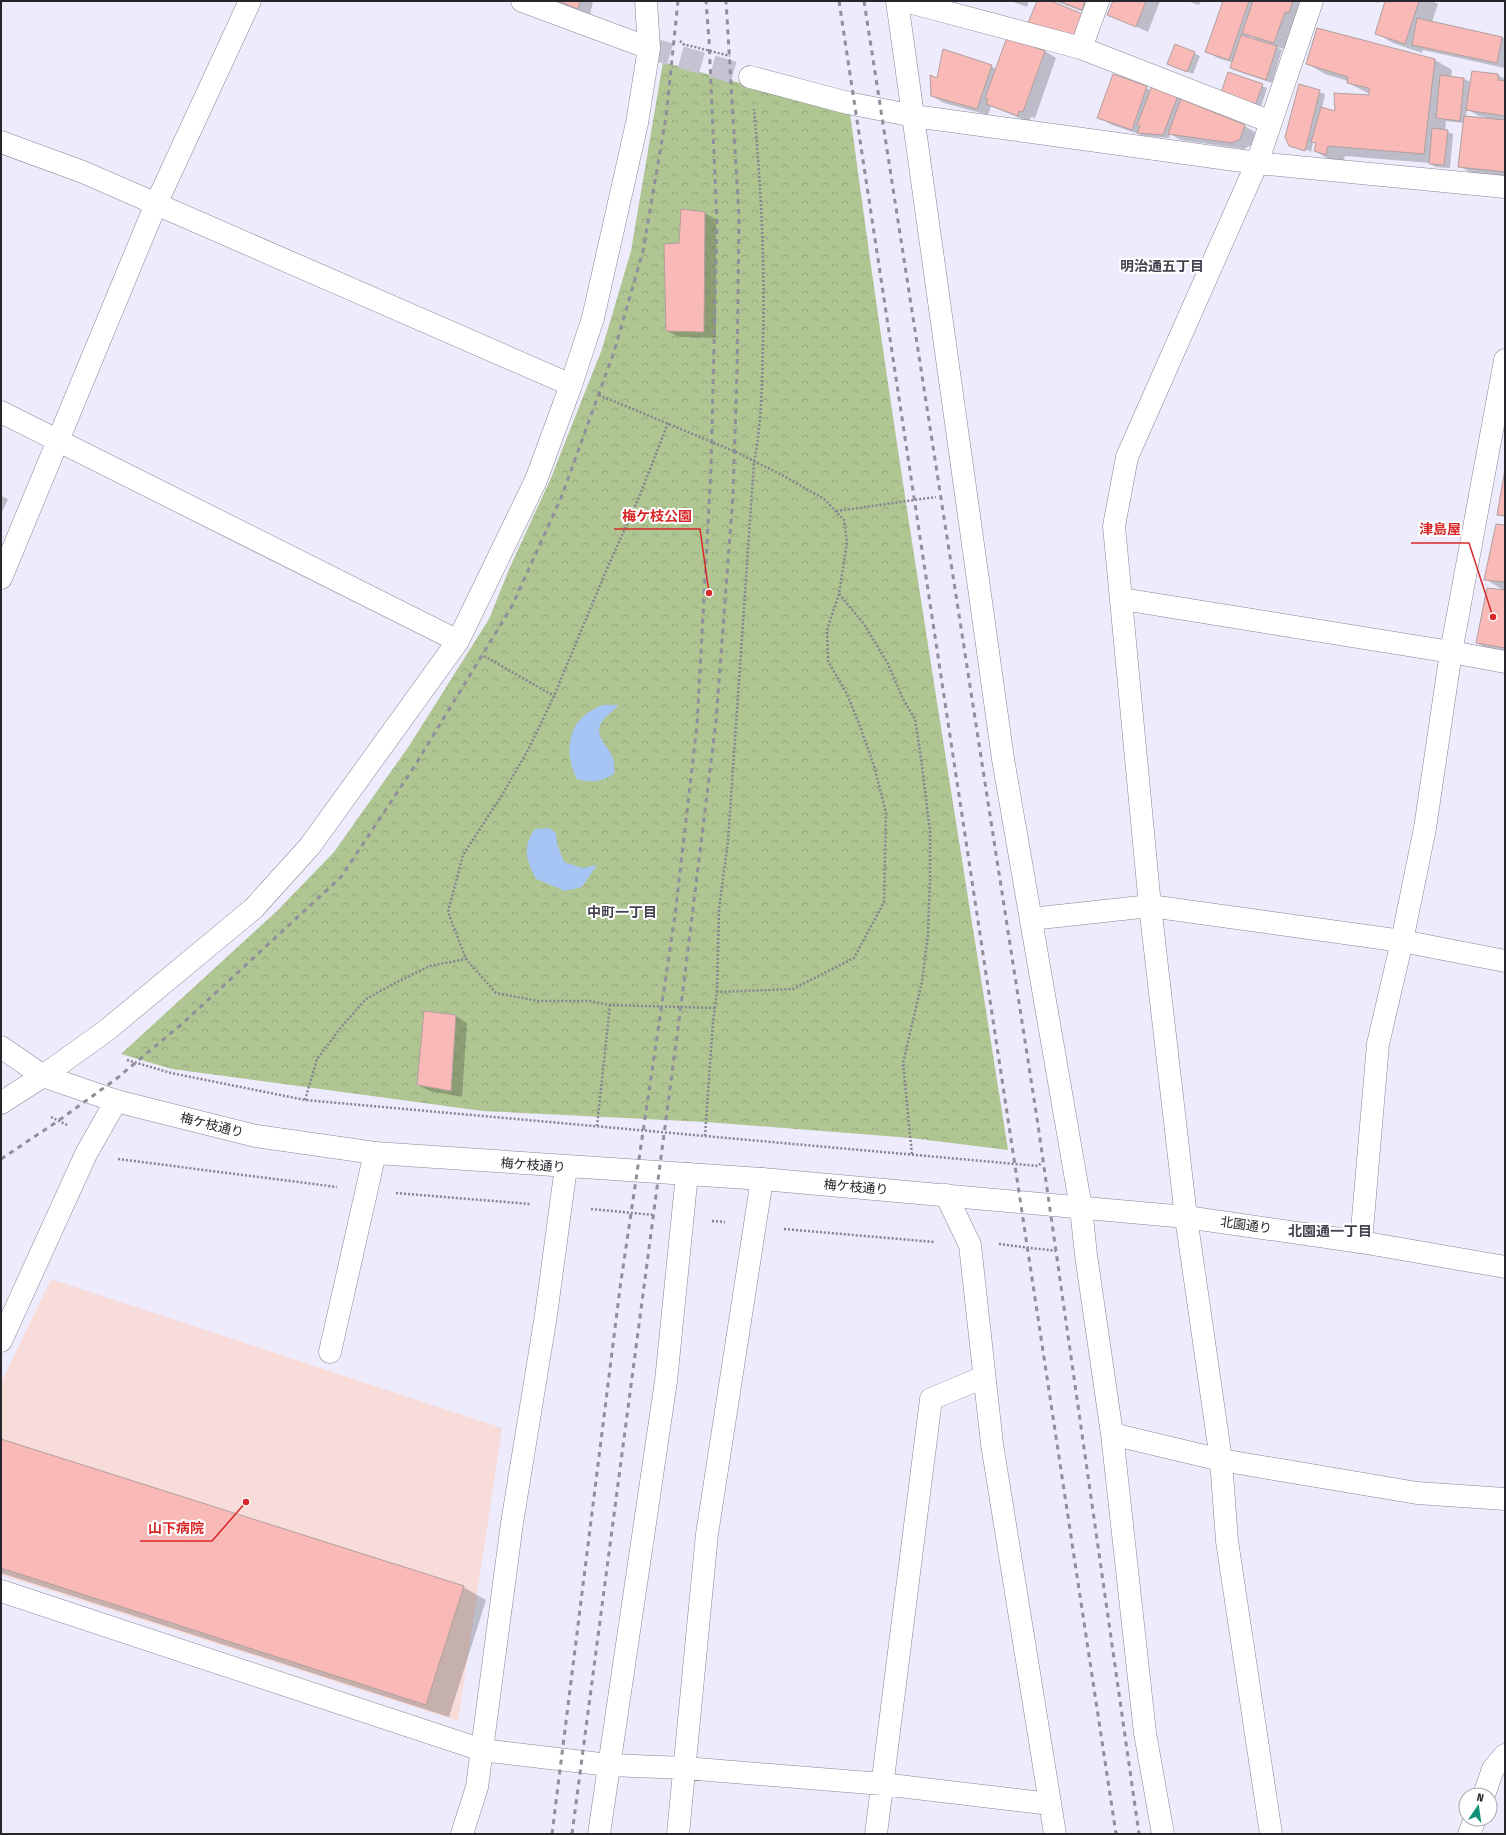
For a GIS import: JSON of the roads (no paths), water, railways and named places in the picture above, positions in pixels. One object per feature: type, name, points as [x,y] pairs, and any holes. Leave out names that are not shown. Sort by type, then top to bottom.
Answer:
[{"type":"street","points":[[1,578],[156,204],[250,1]]},
{"type":"street","points":[[522,1],[649,48]]},
{"type":"street","points":[[1,1102],[43,1076],[107,1030],[254,908],[310,846],[458,641],[536,480],[592,318],[638,123],[649,48],[646,1]]},
{"type":"street","points":[[897,1],[1003,759],[1082,1208],[1086,1255],[1112,1434],[1145,1733],[1163,1834]]},
{"type":"street","points":[[906,1],[1081,48],[1271,122]]},
{"type":"street","points":[[1081,48],[1098,1]]},
{"type":"street","points":[[1271,1834],[1227,1541],[1221,1460],[1186,1217],[1150,906],[1114,526],[1127,456],[1257,162],[1312,1]]},
{"type":"street","points":[[750,76],[848,103],[914,116],[1257,162],[1505,187]]},
{"type":"street","points":[[1,142],[83,172],[570,385]]},
{"type":"street","points":[[1361,1242],[1378,1044],[1402,941],[1425,828],[1451,652],[1505,360]]},
{"type":"street","points":[[1,412],[58,442],[458,641]]},
{"type":"street","points":[[1122,599],[1505,662]]},
{"type":"street","points":[[1031,919],[1150,906],[1402,941],[1505,961]]},
{"type":"street","name":"梅ケ枝通り","points":[[1,1047],[43,1076],[116,1101],[256,1136],[375,1153],[762,1179],[1082,1208]]},
{"type":"street","points":[[1,1341],[86,1154],[116,1101]]},
{"type":"street","points":[[330,1352],[375,1153]]},
{"type":"street","points":[[462,1834],[477,1787],[512,1523],[546,1315],[562,1207],[566,1167]]},
{"type":"street","points":[[599,1834],[666,1380],[687,1174]]},
{"type":"street","points":[[678,1834],[707,1534],[756,1226],[762,1179]]},
{"type":"street","points":[[946,1195],[970,1245],[992,1444],[1055,1834]]},
{"type":"street","name":"北園通り","points":[[1082,1208],[1186,1217],[1361,1242],[1505,1267]]},
{"type":"street","points":[[876,1834],[931,1399],[984,1377]]},
{"type":"street","points":[[1112,1434],[1221,1460],[1417,1493],[1505,1499]]},
{"type":"street","points":[[1,1591],[482,1750],[609,1765],[685,1768],[882,1784],[1050,1804]]},
{"type":"street","points":[[1487,1787],[1493,1769],[1505,1755]]},
{"type":"water","points":[[619,705],[606,716],[600,725],[599,730],[602,739],[613,758],[614,774],[605,779],[596,781],[577,779],[573,770],[569,752],[572,734],[576,726],[581,718],[599,706]]},
{"type":"water","points":[[549,828],[556,833],[557,844],[564,862],[582,868],[597,865],[582,887],[565,891],[536,879],[528,860],[528,841],[535,829]]},
{"type":"tunnel","points":[[649,48],[750,77]]},
{"type":"railway","points":[[1,1159],[58,1121],[116,1079],[183,1023],[341,877],[414,767],[512,606],[561,498],[614,352],[643,251],[666,117],[678,1]]},
{"type":"railway","points":[[552,1834],[620,1288],[675,915],[697,725],[711,469],[717,222],[706,1]]},
{"type":"railway","points":[[572,1834],[683,990],[716,721],[733,495],[737,373],[739,216],[726,1]]},
{"type":"railway","points":[[839,1],[1116,1834]]},
{"type":"railway","points":[[864,1],[1038,1125],[1139,1834]]},
{"type":"place","name":"梅ケ枝公園","points":[[709,593]]},
{"type":"place","name":"津島屋","points":[[1493,617]]},
{"type":"place","name":"山下病院","points":[[246,1502]]},
{"type":"district","name":"明治通五丁目","points":[[1162,266]]},
{"type":"district","name":"中町一丁目","points":[[622,912]]},
{"type":"district","name":"北園通一丁目","points":[[1330,1231]]}]
